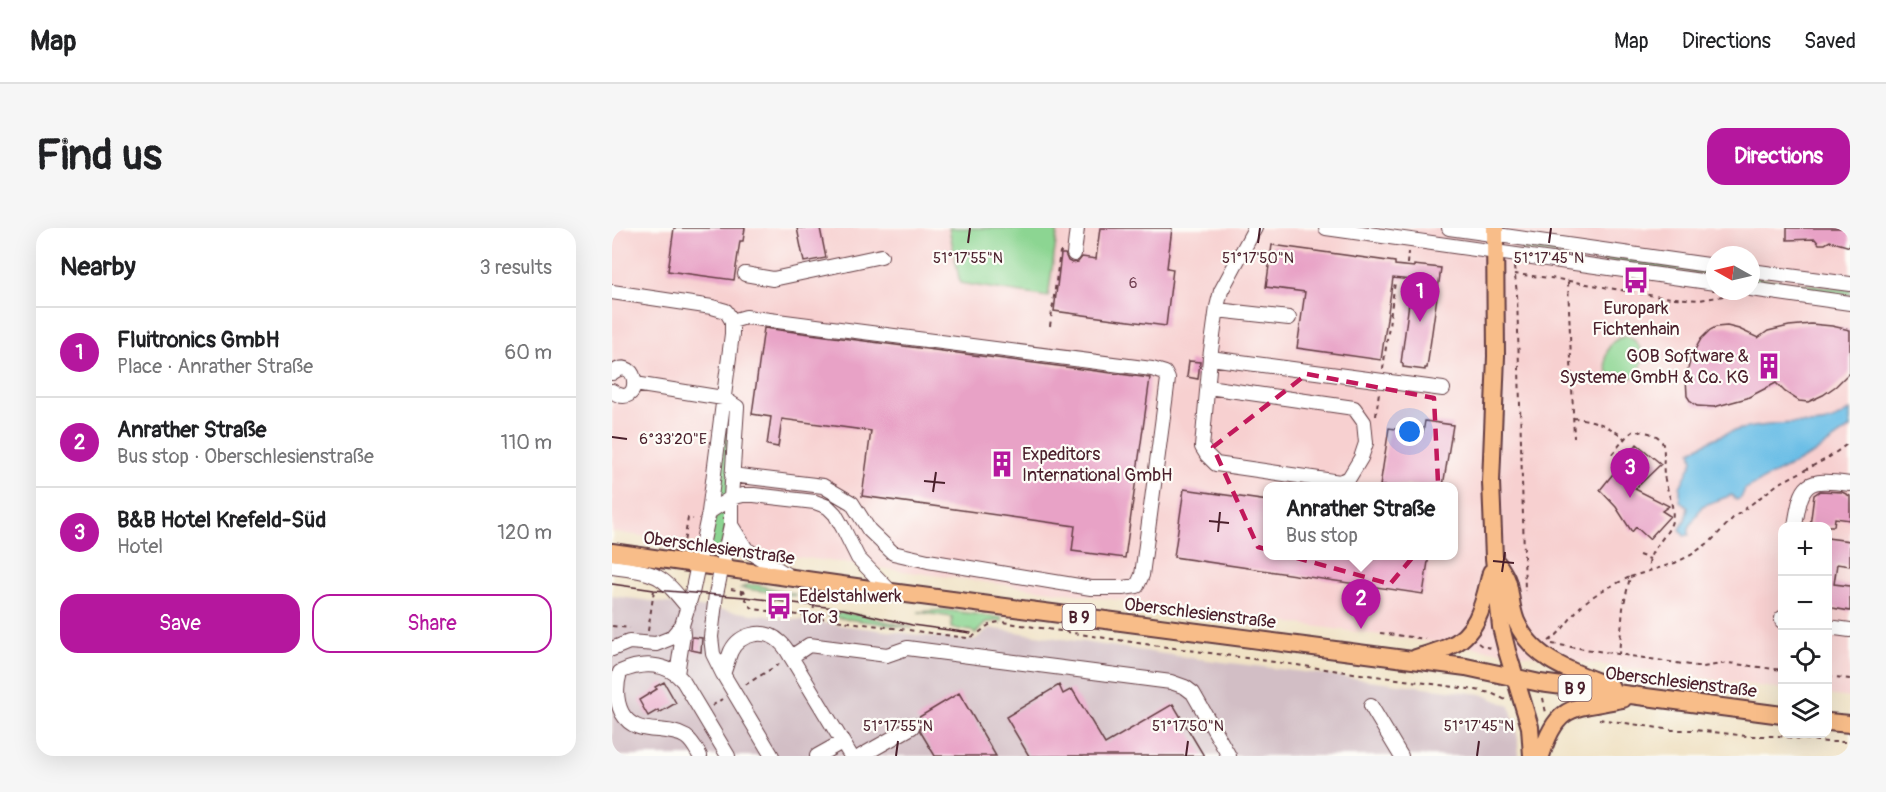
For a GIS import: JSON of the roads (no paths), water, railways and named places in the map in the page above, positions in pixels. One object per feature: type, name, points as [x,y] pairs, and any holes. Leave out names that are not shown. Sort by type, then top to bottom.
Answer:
[{"type":"main road","points":[[1495,231],[1496,356],[1491,482],[1494,558],[1501,627],[1525,706],[1530,727],[1532,756]]},
{"type":"main road","name":"Oberschlesienstraße","points":[[612,552],[891,592],[1466,667],[1540,683],[1778,715]]},
{"type":"main road","points":[[1410,660],[1449,647],[1467,634],[1482,608],[1494,558]]},
{"type":"main road","name":"B 9","points":[[1494,558],[1508,582],[1516,621],[1539,653],[1558,666],[1635,697]]},
{"type":"main road","points":[[1541,756],[1547,734],[1556,721],[1567,712],[1576,708],[1635,697]]},
{"type":"main road","points":[[1832,722],[1850,724]]},
{"type":"street","points":[[1074,254],[1077,228]]},
{"type":"street","points":[[1208,387],[1354,408],[1364,422],[1366,443],[1361,458],[1349,478],[1340,482],[1216,464],[1203,447],[1210,358],[1221,291],[1255,228]]},
{"type":"street","points":[[1326,228],[1706,282]]},
{"type":"street","points":[[1449,228],[1495,231],[1706,265]]},
{"type":"street","points":[[745,274],[773,279],[881,255]]},
{"type":"street","points":[[1760,272],[1850,284]]},
{"type":"street","points":[[612,292],[712,306],[726,311],[732,321],[709,512],[699,564],[682,625],[671,638],[656,644],[629,642],[612,649]]},
{"type":"street","points":[[1760,293],[1850,303]]},
{"type":"street","points":[[1217,310],[1289,318]]},
{"type":"street","points":[[732,321],[746,317],[1152,369],[1165,373],[1168,379],[1143,574],[1137,586],[1091,588],[928,561],[893,552],[869,530],[852,503],[823,486],[732,475]]},
{"type":"street","points":[[1210,358],[1443,389]]},
{"type":"street","points":[[612,373],[625,369],[631,372],[635,384],[633,390],[625,395],[612,391]]},
{"type":"street","points":[[635,384],[723,398],[736,407],[730,498],[731,525],[717,586],[711,637],[713,654],[723,674],[772,756]]},
{"type":"street","points":[[1796,522],[1799,501],[1804,489],[1813,482],[1826,480],[1850,484]]},
{"type":"street","points":[[709,512],[730,498],[743,495],[815,502],[828,507],[835,514],[858,558],[891,592]]},
{"type":"street","points":[[731,525],[746,549],[760,560],[792,578]]},
{"type":"street","points":[[612,567],[657,576],[667,582],[688,608]]},
{"type":"street","points":[[677,674],[683,635],[682,625]]},
{"type":"street","points":[[1832,628],[1850,630]]},
{"type":"street","points":[[723,674],[731,651],[738,642],[749,635],[763,634],[782,642],[851,756]]},
{"type":"street","points":[[791,657],[809,645],[887,655],[907,648],[1171,682],[1185,687],[1192,693],[1229,756]]},
{"type":"street","points":[[700,756],[693,744],[685,737],[671,732],[638,727],[627,721],[618,706],[616,686],[620,672],[634,666],[650,665],[667,668],[677,674],[728,756]]},
{"type":"street","points":[[1371,705],[1401,756]]},
{"type":"street","points":[[861,756],[912,727]]},
{"type":"street","points":[[817,756],[842,742]]},
{"type":"water","points":[[1850,410],[1850,428],[1813,454],[1745,489],[1741,498],[1736,500],[1732,495],[1702,506],[1689,528],[1689,535],[1684,536],[1680,529],[1685,521],[1688,508],[1680,501],[1680,487],[1693,461],[1691,451],[1734,431],[1790,423],[1822,423]]},
{"type":"tram line","points":[[612,584],[843,609],[912,625],[971,633]]},
{"type":"place","name":"Europark Fichtenhain","points":[[1636,280]]},
{"type":"place","name":"Fluitronics GmbH","points":[[1420,322]]},
{"type":"place","name":"GOB Software & Systeme GmbH & Co. KG","points":[[1769,366]]},
{"type":"place","name":"Expeditors International GmbH","points":[[1002,464]]},
{"type":"place","name":"B&B Hotel Krefeld-Süd","points":[[1630,498]]},
{"type":"place","name":"Edelstahlwerk Tor 3","points":[[779,606]]},
{"type":"place","name":"Anrather Straße","points":[[1361,629]]}]
